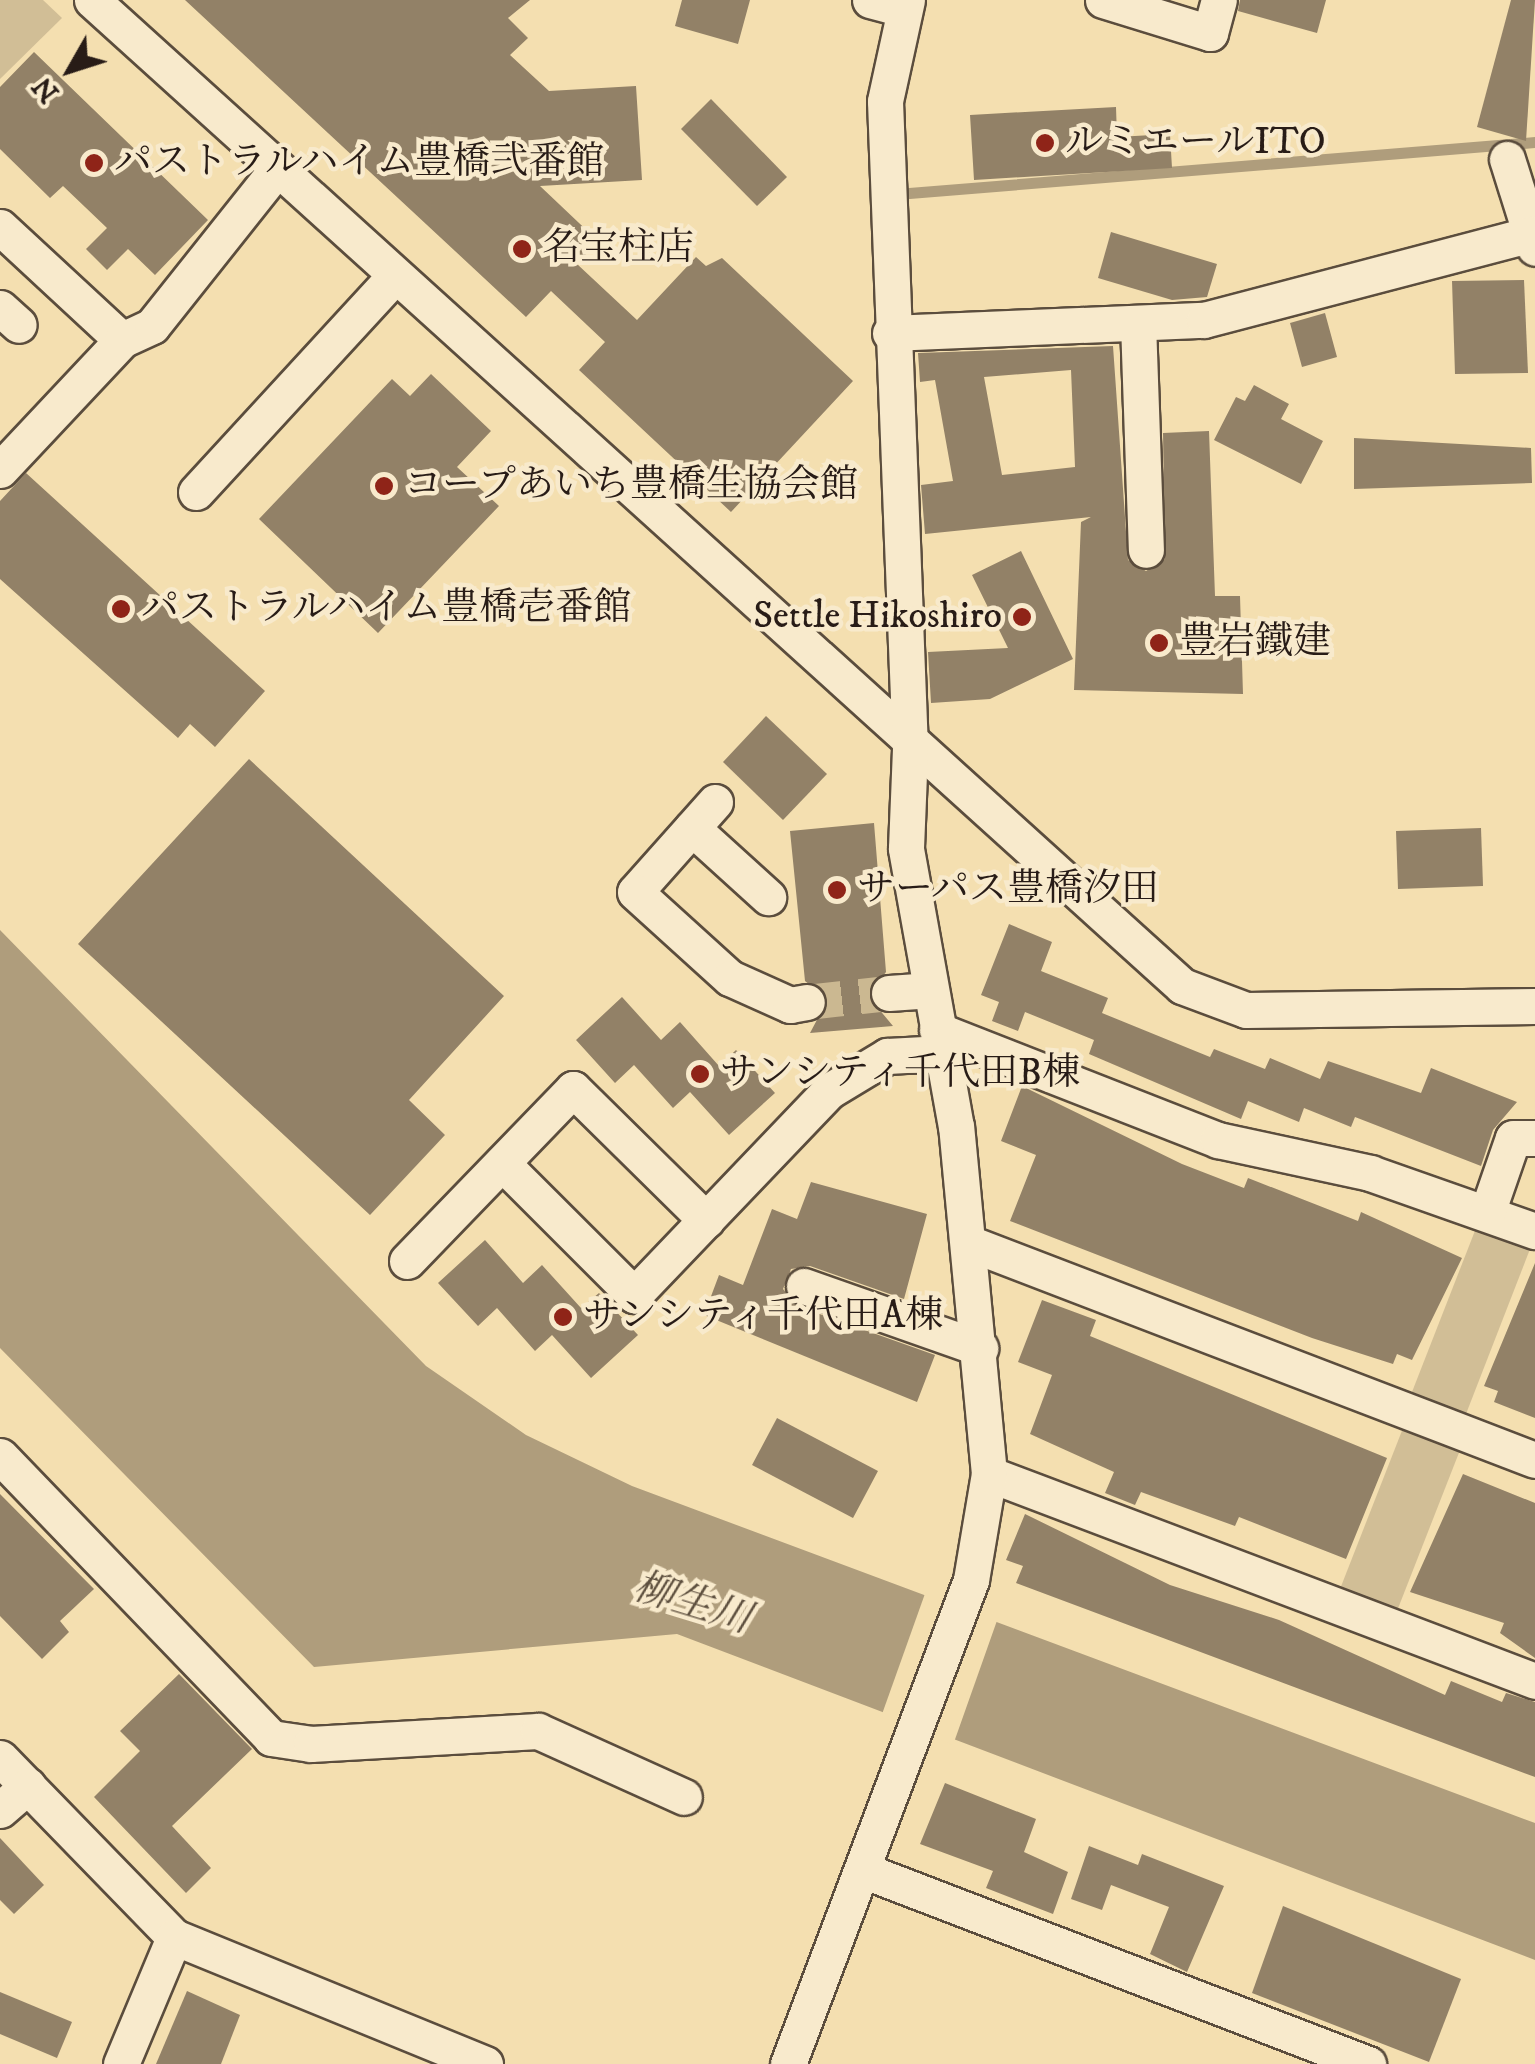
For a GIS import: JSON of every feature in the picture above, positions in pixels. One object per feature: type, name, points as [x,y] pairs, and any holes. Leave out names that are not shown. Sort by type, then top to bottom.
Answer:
[{"type":"street","points":[[92,0],[910,749],[1182,986],[1246,1010],[1535,1006]]},
{"type":"street","points":[[1102,0],[1210,32],[1219,0]]},
{"type":"street","points":[[788,2064],[866,1872],[971,1580],[989,1474],[969,1243],[940,1042],[908,894],[910,749],[890,333],[884,101],[893,3]]},
{"type":"street","points":[[890,333],[1204,320],[1534,241],[1507,159]]},
{"type":"street","points":[[7,451],[122,340],[152,326],[277,170]]},
{"type":"street","points":[[0,226],[122,340]]},
{"type":"street","points":[[196,492],[394,277]]},
{"type":"street","points":[[1138,324],[1146,550]]},
{"type":"street","points":[[768,896],[703,815],[636,892],[730,978],[790,1005],[807,1002]]},
{"type":"street","points":[[889,993],[928,990]]},
{"type":"street","points":[[502,1162],[634,1295],[856,1070],[887,1056],[940,1042],[1218,1140],[1370,1173],[1535,1230]]},
{"type":"street","points":[[407,1261],[573,1089],[706,1220]]},
{"type":"street","points":[[1488,1212],[1512,1138],[1535,1138]]},
{"type":"street","points":[[969,1243],[1535,1460]]},
{"type":"street","points":[[804,1286],[980,1348]]},
{"type":"street","points":[[0,1456],[270,1738],[311,1744],[538,1731],[684,1797]]},
{"type":"street","points":[[989,1474],[1535,1681]]},
{"type":"street","points":[[0,1758],[174,1937],[485,2064]]},
{"type":"street","points":[[0,1810],[28,1786]]},
{"type":"street","points":[[866,1872],[1368,2064]]},
{"type":"street","points":[[121,2064],[174,1937]]},
{"type":"shaded area","points":[[0,0],[43,0],[62,18],[0,79]]},
{"type":"shaded area","points":[[1478,1223],[1532,1244],[1466,1414],[1412,1392]]},
{"type":"shaded area","points":[[1405,1423],[1462,1445],[1397,1611],[1340,1589]]},
{"type":"water","name":"柳生川","points":[[0,930],[426,1366],[526,1435],[632,1486],[1535,1823],[1535,1960],[677,1634],[314,1667],[0,1348]]},
{"type":"pier","points":[[927,1588],[999,1615],[953,1745],[881,1717]]},
{"type":"building","name":"名宝柱店","points":[[185,0],[530,0],[508,18],[528,38],[510,55],[549,91],[636,86],[642,180],[540,186],[598,241],[577,264],[637,320],[696,257],[706,266],[722,258],[853,381],[731,512],[579,370],[605,342],[551,291],[526,317]]},
{"type":"building","points":[[682,0],[750,0],[738,44],[675,26]]},
{"type":"building","points":[[1240,0],[1326,0],[1317,33],[1238,11]]},
{"type":"building","points":[[1511,0],[1535,0],[1526,141],[1477,127]]},
{"type":"building","name":"パストラルハイム豊橋弐番館","points":[[34,52],[208,220],[155,275],[128,249],[107,270],[86,249],[107,228],[63,186],[50,198],[0,149],[0,87]]},
{"type":"building","points":[[711,99],[787,177],[757,206],[681,129]]},
{"type":"building","name":"ルミエールITO","points":[[1116,107],[1117,137],[1170,134],[1172,168],[974,180],[970,115]]},
{"type":"building","points":[[1111,232],[1217,264],[1207,297],[1172,300],[1098,278]]},
{"type":"building","points":[[1524,280],[1528,373],[1455,374],[1452,281]]},
{"type":"building","points":[[1325,313],[1337,357],[1302,367],[1290,323]]},
{"type":"building","points":[[1113,346],[1128,560],[1146,571],[1165,559],[1163,433],[1209,431],[1215,596],[1240,596],[1243,694],[1074,690],[1081,522],[1091,517],[925,534],[921,485],[953,481],[935,380],[920,382],[918,353]],"holes":[[[1071,370],[1075,467],[1002,475],[984,377]]]},
{"type":"building","name":"コープあいち豊橋生協会館","points":[[431,374],[491,431],[457,467],[499,506],[378,633],[259,519],[392,379],[410,396]]},
{"type":"building","points":[[1254,385],[1289,404],[1281,419],[1323,441],[1301,484],[1214,440],[1236,397],[1245,401]]},
{"type":"building","points":[[1354,438],[1531,448],[1532,483],[1354,489]]},
{"type":"building","name":"パストラルハイム豊橋壱番館","points":[[26,473],[265,691],[215,747],[190,724],[178,738],[0,579],[0,501]]},
{"type":"building","name":"Settle Hikoshiro","points":[[1021,551],[1073,659],[990,699],[931,703],[928,652],[1008,648],[972,575]]},
{"type":"building","name":"サーパス豊橋汐田","points":[[766,716],[827,774],[783,820],[723,762]]},
{"type":"building","points":[[249,759],[504,996],[409,1100],[445,1135],[370,1215],[78,944]]},
{"type":"building","name":"サーパス豊橋汐田","points":[[874,823],[886,972],[868,996],[893,1026],[810,1033],[828,999],[805,981],[790,831]]},
{"type":"building","points":[[1481,828],[1483,886],[1398,889],[1396,831]]},
{"type":"building","points":[[1009,924],[1052,942],[1041,971],[1108,998],[1102,1013],[1210,1057],[1214,1049],[1265,1069],[1270,1058],[1320,1079],[1328,1061],[1421,1093],[1431,1068],[1517,1102],[1493,1130],[1481,1166],[1355,1117],[1351,1127],[1304,1108],[1299,1122],[1248,1101],[1241,1119],[1089,1054],[1094,1040],[1025,1012],[1018,1031],[992,1021],[999,1002],[981,995]]},
{"type":"building","name":"サンシティ千代田B棟","points":[[622,997],[661,1040],[680,1022],[719,1066],[736,1050],[775,1093],[729,1135],[690,1092],[673,1108],[634,1065],[615,1083],[576,1040]]},
{"type":"building","points":[[1022,1086],[1182,1164],[1244,1188],[1248,1178],[1358,1221],[1361,1212],[1462,1258],[1412,1360],[1397,1354],[1393,1364],[1312,1338],[1010,1221],[1036,1155],[1001,1141]]},
{"type":"building","points":[[811,1182],[927,1214],[904,1299],[810,1266],[791,1269],[783,1289],[797,1306],[935,1355],[917,1402],[704,1315],[719,1275],[743,1285],[772,1209],[797,1219]]},
{"type":"building","name":"サンシティ千代田A棟","points":[[485,1240],[523,1283],[542,1265],[581,1308],[599,1293],[638,1335],[591,1378],[552,1335],[535,1351],[497,1308],[478,1326],[438,1283]]},
{"type":"building","points":[[1535,1263],[1535,1418],[1494,1402],[1498,1391],[1484,1386]]},
{"type":"building","points":[[1042,1300],[1096,1320],[1090,1336],[1387,1458],[1346,1559],[1239,1517],[1235,1526],[1141,1492],[1135,1505],[1105,1493],[1114,1472],[1030,1434],[1052,1375],[1018,1362]]},
{"type":"building","points":[[777,1418],[878,1471],[853,1518],[752,1465]]},
{"type":"building","points":[[1463,1474],[1535,1503],[1535,1658],[1500,1633],[1504,1623],[1410,1592]]},
{"type":"building","points":[[0,1494],[94,1589],[60,1621],[69,1632],[42,1659],[0,1616]]},
{"type":"building","points":[[1025,1514],[1170,1585],[1279,1620],[1445,1695],[1451,1681],[1502,1702],[1506,1693],[1535,1702],[1535,1777],[1016,1583],[1023,1566],[1006,1560]]},
{"type":"building","points":[[179,1674],[252,1749],[172,1826],[211,1868],[186,1893],[94,1797],[140,1751],[120,1731]]},
{"type":"building","points":[[945,1783],[1036,1819],[1024,1852],[1068,1872],[1053,1914],[986,1888],[993,1871],[920,1844]]},
{"type":"building","points":[[0,1838],[44,1885],[14,1914],[0,1900]]},
{"type":"building","points":[[1089,1846],[1138,1865],[1142,1854],[1224,1886],[1187,1972],[1150,1954],[1169,1907],[1111,1885],[1102,1910],[1071,1899]]},
{"type":"building","points":[[1283,1906],[1461,1979],[1429,2062],[1252,1993]]},
{"type":"building","points":[[187,1991],[240,2015],[221,2064],[156,2064]]},
{"type":"building","points":[[0,1992],[72,2022],[57,2058],[0,2034]]},
{"type":"waterway","points":[[909,193],[1535,142]]},
{"type":"tunnel","points":[[807,1002],[889,993]]},
{"type":"place","name":"ルミエールITO","points":[[1045,143]]},
{"type":"place","name":"パストラルハイム豊橋弐番館","points":[[94,163]]},
{"type":"place","name":"名宝柱店","points":[[522,249]]},
{"type":"place","name":"コープあいち豊橋生協会館","points":[[384,486]]},
{"type":"place","name":"パストラルハイム豊橋壱番館","points":[[121,609]]},
{"type":"place","name":"Settle Hikoshiro","points":[[1022,617]]},
{"type":"place","name":"豊岩鐵建","points":[[1159,643]]},
{"type":"place","name":"サーパス豊橋汐田","points":[[837,890]]},
{"type":"place","name":"サンシティ千代田B棟","points":[[700,1074]]},
{"type":"place","name":"サンシティ千代田A棟","points":[[563,1317]]}]
